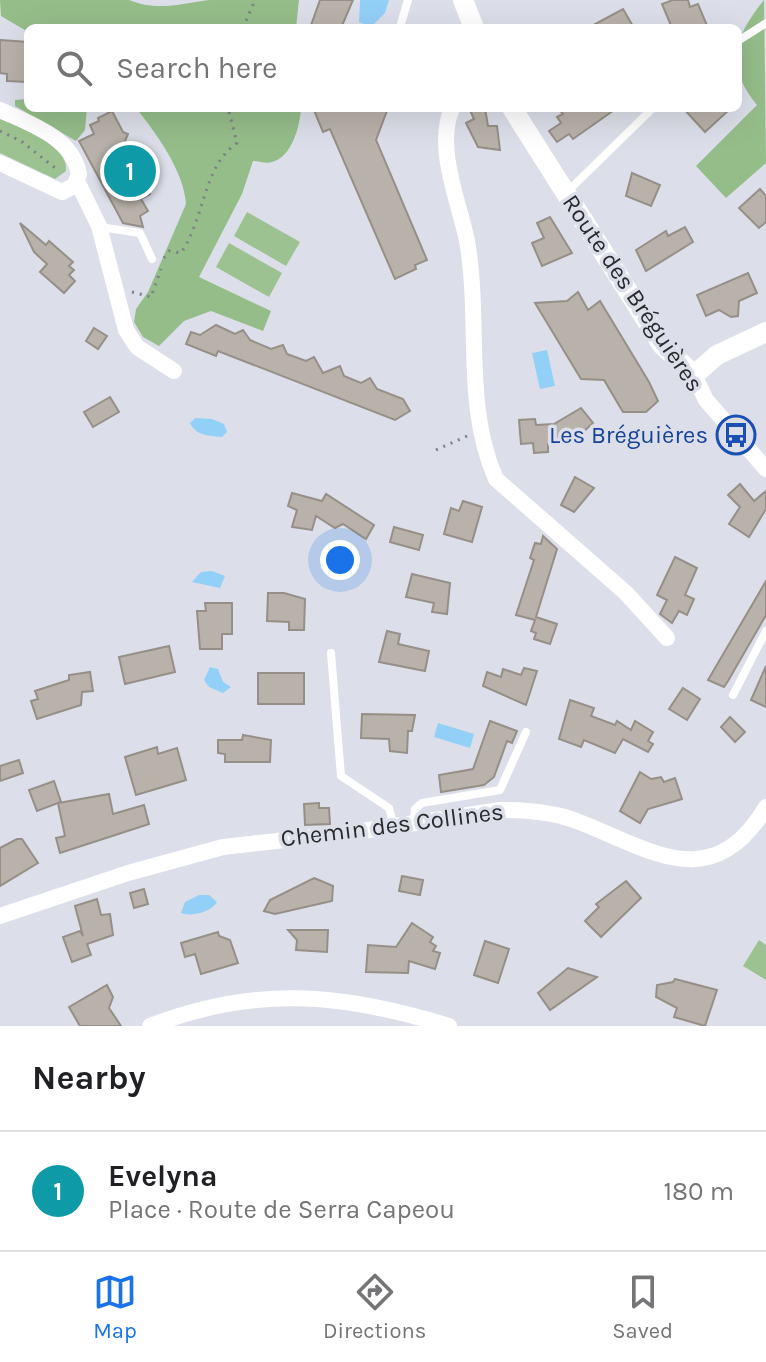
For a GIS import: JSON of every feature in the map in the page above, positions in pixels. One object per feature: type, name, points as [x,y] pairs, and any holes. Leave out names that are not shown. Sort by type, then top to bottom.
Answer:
[{"type":"street","points":[[463,0],[472,24]]},
{"type":"street","points":[[0,110],[54,137],[77,166],[77,181],[99,226],[126,330],[137,347],[174,371]]},
{"type":"street","points":[[451,112],[446,138],[467,244],[479,426],[486,457],[496,479],[626,593],[667,638]]},
{"type":"street","name":"Route des Bréguières","points":[[514,112],[662,345],[694,375],[706,400],[766,469]]},
{"type":"street","points":[[0,163],[55,190],[69,190],[77,181]]},
{"type":"street","points":[[694,375],[717,355],[766,332]]},
{"type":"street","name":"Chemin des Collines","points":[[0,916],[128,873],[223,847],[525,810],[571,819],[648,853],[694,859],[729,848],[755,824],[766,807]]},
{"type":"street","points":[[150,1026],[184,1013],[274,996],[323,997],[404,1012],[449,1026]]},
{"type":"lane","points":[[401,24],[408,0]]},
{"type":"lane","points":[[742,38],[766,23]]},
{"type":"lane","points":[[565,193],[649,112]]},
{"type":"lane","points":[[99,226],[140,233],[152,259]]},
{"type":"lane","points":[[733,695],[766,631]]},
{"type":"lane","points":[[331,653],[341,776],[389,808],[394,827]]},
{"type":"lane","points":[[414,823],[415,809],[422,803],[500,790],[526,732]]},
{"type":"path","points":[[245,24],[255,0]]},
{"type":"path","points":[[116,285],[151,297],[165,255],[169,251],[181,253],[185,247],[201,216],[215,168],[225,150],[237,143],[229,112]]},
{"type":"path","points":[[0,131],[21,141],[62,174],[77,181]]},
{"type":"path","points":[[436,450],[459,442],[479,426]]},
{"type":"green space","points":[[0,0],[129,0],[160,6],[210,0],[299,0],[296,24],[24,24],[24,30],[1,16]]},
{"type":"green space","points":[[764,0],[766,163],[726,198],[696,166],[757,105],[742,81],[742,35]]},
{"type":"green space","points":[[24,99],[24,111],[15,106],[15,100]]},
{"type":"green space","points":[[25,112],[87,112],[85,130],[76,141]]},
{"type":"green space","points":[[139,112],[300,112],[297,132],[285,154],[270,163],[253,161],[242,194],[199,277],[271,311],[263,331],[211,311],[184,321],[159,346],[143,337],[134,322],[136,309],[148,292],[186,204],[175,166]]},
{"type":"green space","points":[[0,119],[31,131],[52,145],[65,161],[66,171],[55,179],[0,153]]},
{"type":"green space","points":[[247,212],[300,242],[286,266],[234,236]]},
{"type":"green space","points":[[229,243],[282,273],[269,297],[216,267]]},
{"type":"green space","points":[[759,940],[766,945],[766,980],[743,966]]},
{"type":"water","points":[[360,0],[389,0],[385,13],[374,24],[359,22]]},
{"type":"water","points":[[547,350],[555,386],[540,389],[532,353]]},
{"type":"water","points":[[195,418],[212,419],[224,424],[227,432],[222,437],[200,433],[190,423]]},
{"type":"water","points":[[212,571],[225,576],[220,588],[192,582],[201,572]]},
{"type":"water","points":[[210,667],[218,669],[223,682],[231,687],[223,693],[209,687],[204,680]]},
{"type":"water","points":[[438,723],[474,734],[470,748],[434,737]]},
{"type":"water","points":[[199,895],[209,895],[217,902],[201,913],[181,913],[185,902]]},
{"type":"building","points":[[320,0],[353,0],[343,24],[311,24]]},
{"type":"building","points":[[688,0],[690,7],[698,4],[706,24],[670,24],[662,4]]},
{"type":"building","points":[[623,9],[632,24],[595,24]]},
{"type":"building","points":[[0,40],[24,42],[24,82],[7,81],[7,74],[0,73]]},
{"type":"building","points":[[113,112],[123,132],[128,134],[116,162],[137,169],[150,194],[141,199],[148,211],[140,216],[143,227],[123,223],[79,141],[94,134],[90,125],[99,121],[98,118]]},
{"type":"building","points":[[315,112],[386,112],[376,140],[427,260],[415,265],[416,269],[395,279],[330,129],[323,132]]},
{"type":"building","points":[[471,112],[486,112],[488,126],[497,126],[500,150],[478,147],[466,123],[474,119]]},
{"type":"building","points":[[561,112],[611,112],[573,139],[569,134],[557,142],[549,131],[561,123],[557,117],[563,114]]},
{"type":"building","points":[[687,112],[727,112],[705,132]]},
{"type":"building","points":[[632,173],[660,185],[651,206],[626,196]]},
{"type":"building","points":[[760,189],[766,196],[766,222],[759,228],[739,208]]},
{"type":"building","points":[[550,217],[572,253],[542,266],[532,243],[544,238],[537,223]]},
{"type":"building","points":[[20,223],[46,245],[49,241],[73,262],[69,266],[74,270],[69,275],[75,281],[64,293],[40,272],[47,264],[34,252]]},
{"type":"building","points":[[685,227],[693,242],[646,271],[636,250],[666,231],[668,236]]},
{"type":"building","points":[[748,273],[757,293],[739,301],[738,316],[731,317],[719,310],[706,316],[697,295]]},
{"type":"building","points":[[578,292],[588,310],[600,301],[649,382],[658,401],[646,412],[623,412],[604,380],[581,379],[535,303],[567,301]]},
{"type":"building","points":[[216,325],[235,334],[243,330],[250,340],[271,349],[283,345],[287,354],[306,361],[314,357],[323,373],[340,366],[344,376],[361,383],[370,378],[377,389],[403,399],[410,411],[395,420],[218,351],[216,356],[186,344],[191,332],[200,335]]},
{"type":"building","points":[[94,328],[107,336],[98,349],[86,341]]},
{"type":"building","points":[[110,397],[119,412],[93,427],[84,412]]},
{"type":"building","points":[[581,408],[593,423],[571,443],[569,440],[548,444],[548,452],[534,453],[533,443],[521,444],[519,420],[535,419],[536,425],[554,424]]},
{"type":"building","points":[[575,477],[594,488],[574,512],[561,505]]},
{"type":"building","points":[[740,484],[754,501],[766,491],[766,509],[749,537],[729,524],[740,507],[728,495]]},
{"type":"building","points":[[292,493],[322,501],[326,494],[374,525],[366,539],[343,524],[335,528],[316,516],[312,530],[292,527],[297,510],[288,506]]},
{"type":"building","points":[[463,501],[482,507],[472,542],[444,534],[451,508],[459,511]]},
{"type":"building","points":[[394,527],[423,535],[419,550],[390,542]]},
{"type":"building","points":[[543,536],[557,549],[536,617],[557,624],[550,644],[534,639],[536,633],[531,631],[535,620],[516,615],[534,560],[530,558],[535,543],[541,544]]},
{"type":"building","points":[[675,557],[697,568],[685,595],[694,599],[687,615],[679,611],[672,623],[660,614],[667,600],[657,595]]},
{"type":"building","points":[[412,574],[450,583],[447,614],[432,612],[434,603],[406,597]]},
{"type":"building","points":[[766,581],[766,615],[728,681],[724,687],[708,680]]},
{"type":"building","points":[[268,593],[284,593],[305,599],[304,630],[289,630],[289,622],[267,621]]},
{"type":"building","points":[[205,603],[232,603],[232,634],[222,634],[222,649],[200,649],[197,611],[206,611]]},
{"type":"building","points":[[387,631],[400,634],[398,644],[429,651],[425,671],[379,662]]},
{"type":"building","points":[[169,646],[175,672],[125,684],[119,657]]},
{"type":"building","points":[[766,666],[766,707],[751,700]]},
{"type":"building","points":[[524,668],[537,671],[526,705],[483,686],[487,672],[501,677],[503,669],[521,675]]},
{"type":"building","points":[[90,672],[93,691],[82,692],[81,705],[37,719],[31,701],[38,699],[35,691],[69,680],[69,675]]},
{"type":"building","points":[[258,673],[304,673],[304,704],[258,704]]},
{"type":"building","points":[[683,688],[700,699],[687,720],[669,709]]},
{"type":"building","points":[[570,700],[594,708],[591,716],[615,725],[617,721],[631,730],[635,721],[653,732],[648,741],[653,744],[648,752],[623,739],[615,753],[584,740],[581,747],[559,739]]},
{"type":"building","points":[[362,714],[415,715],[412,731],[408,731],[407,753],[390,751],[389,739],[361,738]]},
{"type":"building","points":[[730,717],[745,732],[735,742],[721,727]]},
{"type":"building","points":[[490,721],[517,731],[512,743],[507,741],[494,777],[484,785],[441,792],[439,775],[473,769]]},
{"type":"building","points":[[243,735],[271,740],[270,762],[225,762],[225,754],[218,753],[218,740],[242,740]]},
{"type":"building","points":[[157,747],[158,754],[177,748],[186,780],[136,795],[125,757]]},
{"type":"building","points":[[19,760],[23,773],[0,781],[0,766]]},
{"type":"building","points":[[640,772],[651,779],[661,777],[664,782],[675,778],[682,799],[648,809],[640,823],[620,811]]},
{"type":"building","points":[[54,781],[61,802],[37,811],[29,790]]},
{"type":"building","points":[[109,794],[113,814],[144,805],[149,824],[60,853],[56,838],[65,836],[58,803]]},
{"type":"building","points":[[319,803],[319,808],[329,808],[330,824],[305,825],[304,804]]},
{"type":"building","points":[[22,839],[38,863],[0,886],[0,848]]},
{"type":"building","points":[[402,876],[423,880],[420,895],[399,891]]},
{"type":"building","points":[[314,878],[333,886],[332,901],[275,914],[264,911],[270,900]]},
{"type":"building","points":[[626,881],[641,898],[601,937],[585,921],[599,907],[596,904]]},
{"type":"building","points":[[144,889],[148,904],[134,908],[130,893]]},
{"type":"building","points":[[97,899],[101,915],[110,914],[113,935],[87,944],[91,955],[72,962],[63,937],[80,931],[83,936],[75,906]]},
{"type":"building","points":[[412,923],[433,937],[430,942],[436,946],[433,951],[440,953],[435,969],[409,961],[408,973],[366,972],[368,945],[396,947]]},
{"type":"building","points":[[288,930],[328,930],[327,952],[296,950],[297,940]]},
{"type":"building","points":[[218,932],[219,936],[230,940],[238,963],[201,974],[195,954],[185,957],[181,943]]},
{"type":"building","points":[[485,941],[509,949],[498,983],[474,975]]},
{"type":"building","points":[[568,968],[597,977],[550,1010],[538,993]]},
{"type":"building","points":[[675,979],[717,990],[705,1026],[674,1017],[677,1008],[656,997],[657,985]]},
{"type":"building","points":[[107,985],[113,997],[109,1008],[121,1026],[80,1026],[69,1007]]},
{"type":"place","name":"Evelyna","points":[[130,171]]},
{"type":"place","name":"Les Bréguières","points":[[736,435]]}]
